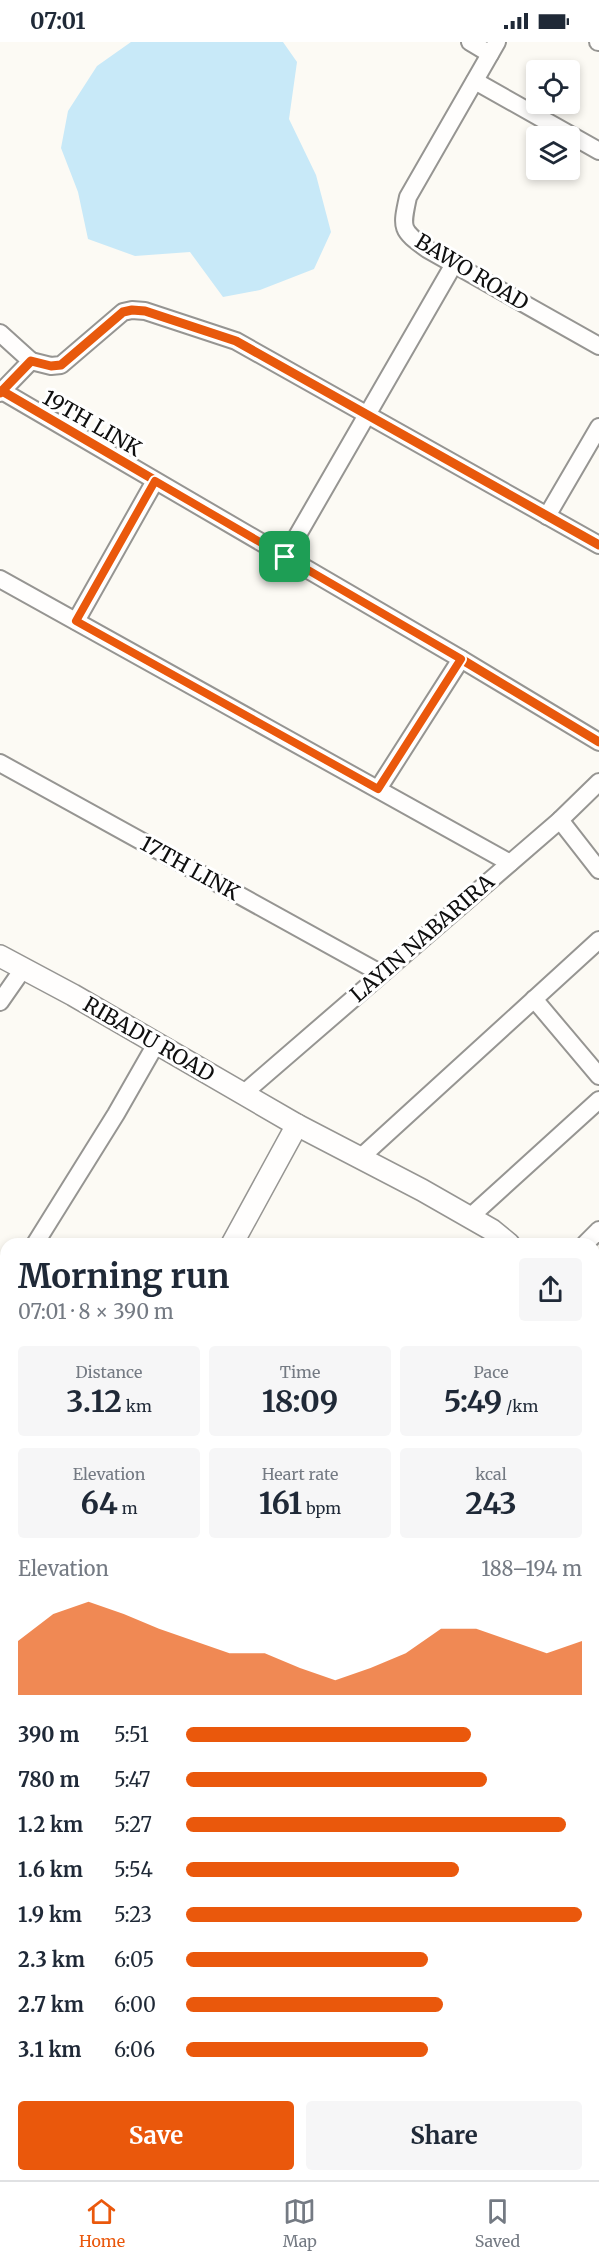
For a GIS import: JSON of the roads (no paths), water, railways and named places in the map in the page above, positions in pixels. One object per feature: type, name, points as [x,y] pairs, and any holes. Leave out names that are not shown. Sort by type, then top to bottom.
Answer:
[{"type":"street","points":[[470,42],[494,48]]},
{"type":"street","name":"BAWO ROAD","points":[[494,48],[408,197],[402,221],[410,236],[427,249],[599,345]]},
{"type":"street","points":[[475,81],[599,151]]},
{"type":"street","points":[[285,557],[454,264]]},
{"type":"street","points":[[0,333],[31,361],[51,366],[61,365],[123,312],[132,310],[145,311],[236,341],[599,545]]},
{"type":"street","points":[[1,392],[31,361]]},
{"type":"street","name":"19TH LINK","points":[[1,392],[461,659],[599,742]]},
{"type":"street","points":[[547,516],[599,427]]},
{"type":"street","points":[[76,621],[155,481]]},
{"type":"street","points":[[0,579],[510,863]]},
{"type":"street","points":[[378,789],[461,659]]},
{"type":"street","name":"17TH LINK","points":[[0,763],[380,974]]},
{"type":"street","name":"LAYIN NABARIRA","points":[[244,1093],[560,820],[599,782]]},
{"type":"street","points":[[560,820],[599,870]]},
{"type":"street","points":[[360,1158],[599,940]]},
{"type":"street","name":"RIBADU ROAD","points":[[0,956],[73,995],[297,1125],[470,1217],[501,1238]]},
{"type":"street","points":[[0,1002],[23,969]]},
{"type":"street","points":[[534,999],[599,1076]]},
{"type":"street","points":[[39,1238],[116,1114],[156,1044]]},
{"type":"street","points":[[470,1217],[599,1100]]},
{"type":"street","points":[[235,1238],[297,1125]]},
{"type":"water","points":[[131,42],[283,42],[297,62],[289,119],[316,175],[331,232],[314,269],[260,290],[223,297],[190,252],[135,256],[88,239],[78,192],[61,148],[68,111],[97,66]]}]
